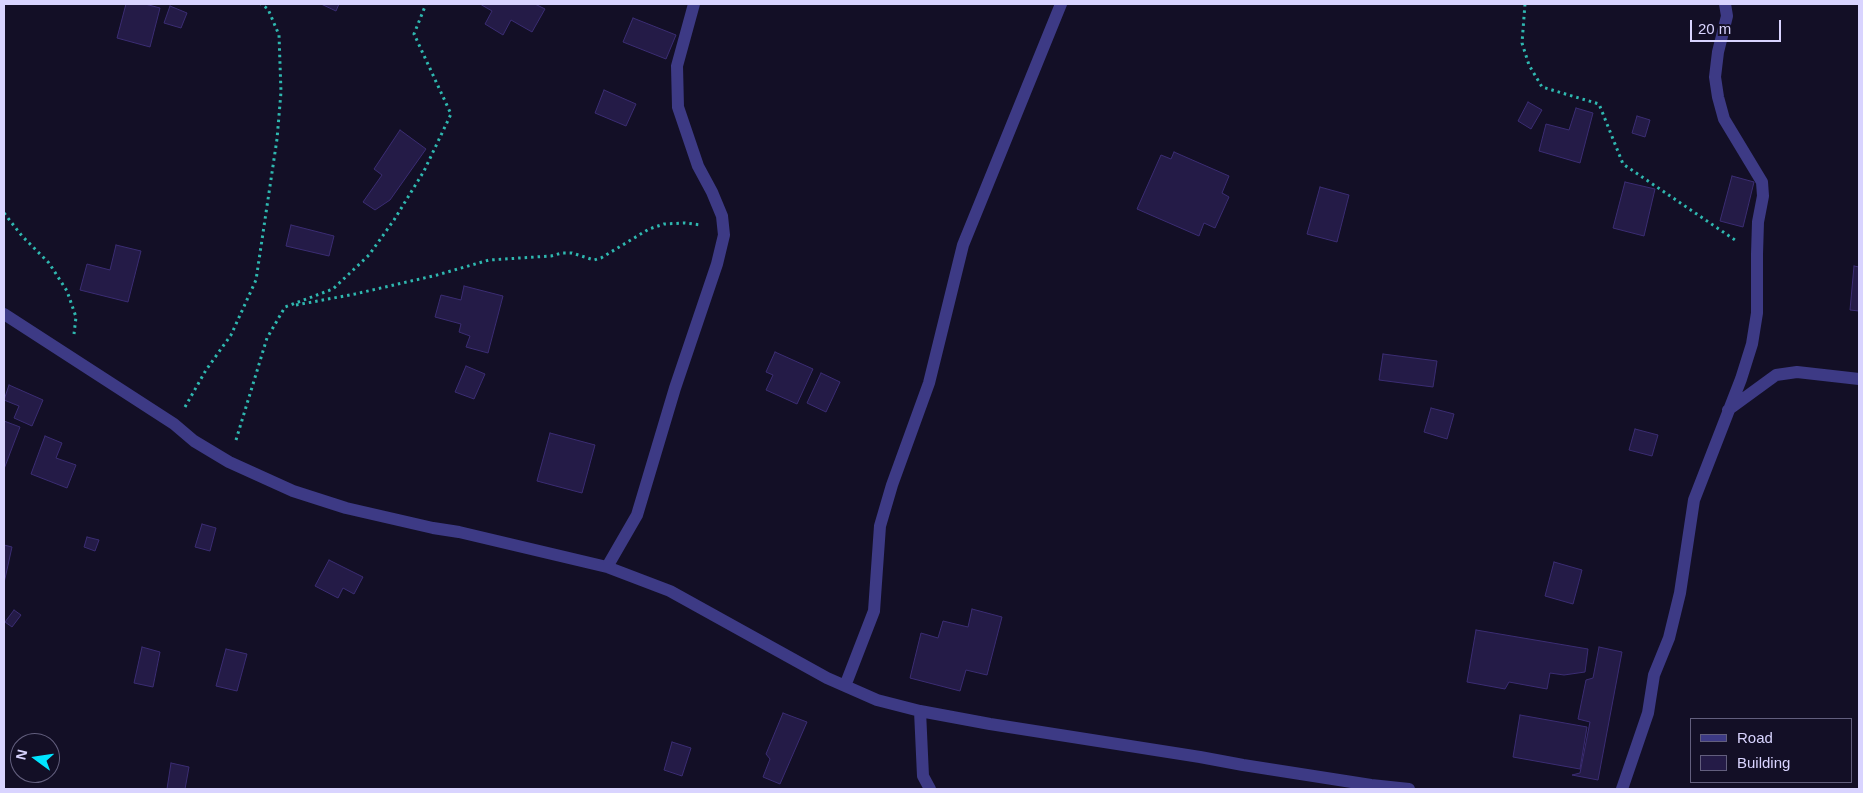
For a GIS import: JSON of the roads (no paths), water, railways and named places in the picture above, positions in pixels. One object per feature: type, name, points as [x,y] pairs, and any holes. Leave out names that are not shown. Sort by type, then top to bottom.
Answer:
[{"type":"street","points":[[607,567],[637,515],[675,388],[717,264],[724,235],[722,216],[698,166],[678,107],[677,66],[694,4]]},
{"type":"street","points":[[845,686],[874,611],[880,526],[892,485],[929,383],[963,245],[1061,4]]},
{"type":"street","points":[[1622,789],[1648,713],[1654,675],[1668,638],[1680,594],[1694,500],[1752,344],[1757,313],[1758,222],[1763,196],[1762,182],[1724,119],[1718,97],[1715,77],[1718,52],[1727,16],[1725,4]]},
{"type":"street","points":[[4,314],[174,424],[194,441],[229,462],[293,491],[346,508],[459,532],[607,567],[670,591],[827,678],[877,700],[920,711],[1252,767],[1409,789]]},
{"type":"street","points":[[1728,410],[1776,375],[1797,372],[1859,379]]},
{"type":"street","points":[[920,711],[923,776],[930,789]]}]
